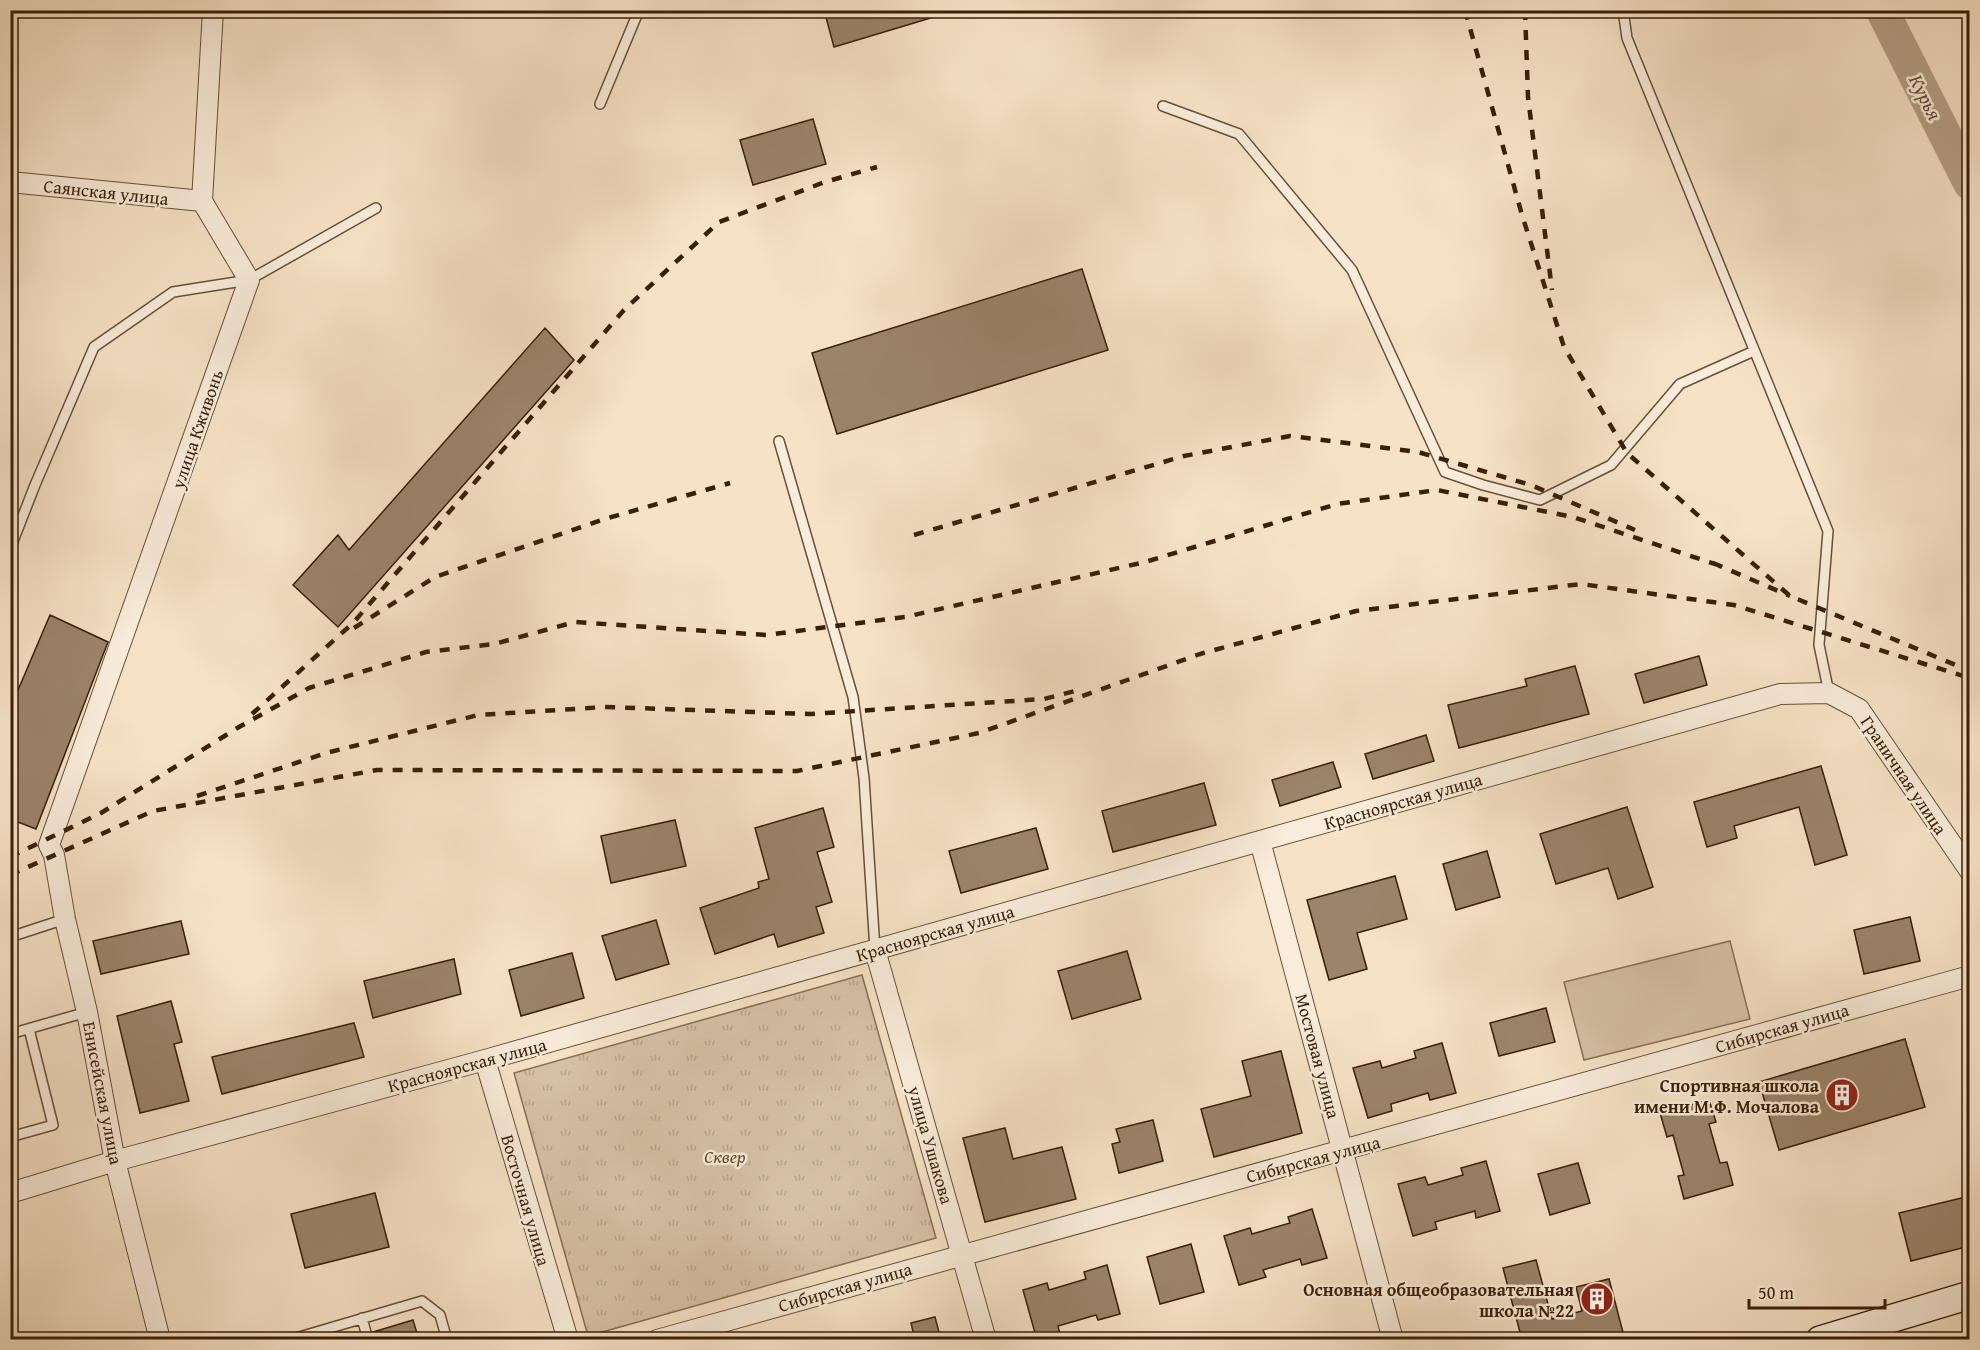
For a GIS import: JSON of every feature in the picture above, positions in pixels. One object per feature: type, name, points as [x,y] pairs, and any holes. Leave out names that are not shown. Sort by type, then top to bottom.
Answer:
[{"type":"street","points":[[213,10],[202,201],[249,280]]},
{"type":"street","name":"Саянская улица","points":[[10,182],[202,201]]},
{"type":"street","name":"улица Кживонь","points":[[50,845],[249,280]]},
{"type":"street","name":"Красноярская улица","points":[[10,1193],[115,1161],[485,1060],[1780,694],[1829,693],[1859,708]]},
{"type":"street","name":"Граничная улица","points":[[1859,708],[1970,871]]},
{"type":"street","name":"Мостовая улица","points":[[1260,841],[1393,1340]]},
{"type":"street","name":"Енисейская улица","points":[[50,845],[87,1012],[115,1161],[160,1340]]},
{"type":"street","name":"улица Ушакова","points":[[875,950],[986,1340]]},
{"type":"street","name":"Сибирская улица","points":[[657,1340],[1970,976]]},
{"type":"street","name":"Восточная улица","points":[[485,1060],[568,1340]]},
{"type":"street","points":[[1820,1340],[1970,1296]]},
{"type":"lane","points":[[600,104],[639,10]]},
{"type":"lane","points":[[1623,10],[1627,38],[1827,531],[1819,645],[1829,693]]},
{"type":"lane","points":[[1163,106],[1239,134],[1352,270],[1445,472],[1540,500],[1611,465],[1680,384],[1754,351]]},
{"type":"lane","points":[[10,549],[94,347],[173,292],[249,280],[376,208]]},
{"type":"lane","points":[[779,441],[853,697],[864,778],[875,950]]},
{"type":"lane","points":[[10,937],[65,919]]},
{"type":"lane","points":[[10,1034],[87,1012]]},
{"type":"lane","points":[[10,1137],[53,1125],[29,1029]]},
{"type":"lane","points":[[289,1340],[422,1300],[440,1315],[447,1340]]},
{"type":"lane","points":[[362,1318],[368,1340]]},
{"type":"green space","points":[[1730,941],[1750,1019],[1584,1060],[1564,982]]},
{"type":"green space","name":"Сквер","points":[[862,975],[936,1238],[588,1336],[514,1073]]},
{"type":"building","points":[[824,10],[943,10],[944,14],[834,47]]},
{"type":"building","points":[[813,119],[826,164],[753,185],[740,140]]},
{"type":"building","points":[[1082,269],[1108,350],[837,434],[812,353]]},
{"type":"building","points":[[545,328],[574,360],[338,627],[293,585],[338,535],[349,550]]},
{"type":"building","points":[[50,615],[108,642],[36,829],[10,819],[10,709]]},
{"type":"building","points":[[1699,656],[1707,685],[1644,703],[1635,674]]},
{"type":"building","points":[[1575,666],[1589,714],[1459,748],[1448,705],[1527,686],[1525,679]]},
{"type":"building","points":[[1426,735],[1434,761],[1373,779],[1365,754]]},
{"type":"building","points":[[1333,762],[1341,787],[1280,806],[1272,780]]},
{"type":"building","points":[[1821,766],[1847,855],[1815,865],[1799,807],[1734,826],[1737,838],[1707,847],[1694,802]]},
{"type":"building","points":[[1204,783],[1216,825],[1113,852],[1102,811]]},
{"type":"building","points":[[1627,807],[1653,887],[1618,899],[1608,868],[1556,884],[1540,834]]},
{"type":"building","points":[[823,808],[834,847],[817,852],[832,902],[816,907],[824,933],[778,947],[774,934],[715,954],[700,908],[759,888],[758,882],[769,879],[755,828]]},
{"type":"building","points":[[675,820],[686,866],[611,883],[601,836]]},
{"type":"building","points":[[1036,828],[1048,869],[961,893],[949,851]]},
{"type":"building","points":[[1487,851],[1500,897],[1456,910],[1443,864]]},
{"type":"building","points":[[1395,876],[1407,919],[1357,933],[1367,969],[1329,980],[1307,900]]},
{"type":"building","points":[[1910,917],[1920,961],[1864,974],[1854,930]]},
{"type":"building","points":[[656,920],[669,964],[616,980],[602,936]]},
{"type":"building","points":[[181,921],[189,954],[101,974],[93,941]]},
{"type":"building","points":[[1127,951],[1141,999],[1072,1019],[1058,971]]},
{"type":"building","points":[[572,953],[584,998],[521,1016],[509,970]]},
{"type":"building","points":[[454,959],[461,994],[373,1018],[364,981]]},
{"type":"building","points":[[171,1001],[182,1042],[174,1044],[189,1101],[140,1113],[117,1016]]},
{"type":"building","points":[[1546,1008],[1555,1042],[1499,1056],[1490,1023]]},
{"type":"building","points":[[354,1023],[364,1057],[222,1094],[212,1057]]},
{"type":"building","name":"Спортивная школа имени М.Ф. Мочалова","points":[[1905,1039],[1925,1107],[1779,1150],[1759,1082]]},
{"type":"building","points":[[1442,1043],[1456,1093],[1430,1100],[1428,1093],[1391,1104],[1392,1111],[1368,1118],[1353,1068],[1380,1061],[1382,1068],[1416,1058],[1414,1051]]},
{"type":"building","points":[[1281,1051],[1302,1133],[1214,1157],[1201,1109],[1251,1096],[1242,1061]]},
{"type":"building","points":[[1709,1100],[1716,1122],[1709,1124],[1720,1163],[1727,1162],[1733,1185],[1684,1199],[1678,1176],[1684,1175],[1673,1135],[1667,1137],[1660,1113]]},
{"type":"building","points":[[1153,1120],[1163,1161],[1119,1173],[1112,1144],[1120,1142],[1116,1129]]},
{"type":"building","points":[[1005,1128],[1013,1159],[1062,1147],[1076,1199],[985,1222],[963,1138]]},
{"type":"building","points":[[1486,1161],[1500,1211],[1476,1218],[1475,1211],[1435,1222],[1437,1229],[1413,1236],[1398,1184],[1425,1177],[1428,1185],[1463,1175],[1461,1168]]},
{"type":"building","points":[[1578,1163],[1590,1203],[1550,1215],[1538,1174]]},
{"type":"building","points":[[375,1193],[389,1247],[305,1268],[291,1214]]},
{"type":"building","points":[[1970,1196],[1970,1246],[1911,1261],[1899,1213]]},
{"type":"building","points":[[1312,1209],[1327,1258],[1302,1265],[1300,1259],[1263,1270],[1266,1277],[1239,1285],[1224,1236],[1250,1228],[1252,1234],[1290,1223],[1288,1217]]},
{"type":"building","points":[[1191,1244],[1204,1292],[1160,1304],[1147,1257]]},
{"type":"building","name":"Основная общеобразовательная школа №22","points":[[1536,1260],[1552,1319],[1582,1311],[1576,1287],[1609,1279],[1625,1340],[1522,1340],[1503,1268]]},
{"type":"building","points":[[1107,1265],[1120,1314],[1098,1320],[1096,1315],[1058,1326],[1060,1334],[1037,1340],[1023,1290],[1047,1283],[1049,1290],[1086,1279],[1084,1272]]},
{"type":"building","points":[[935,1317],[941,1340],[915,1340],[911,1323]]},
{"type":"building","points":[[413,1320],[419,1340],[375,1340],[373,1332]]},
{"type":"waterway","name":"Курья","points":[[1882,10],[1970,184]]},
{"type":"railway","points":[[1465,10],[1522,215],[1564,347],[1627,453],[1790,596],[1970,671]]},
{"type":"railway","points":[[1525,10],[1528,97],[1552,290]]},
{"type":"railway","points":[[252,714],[353,623],[624,310],[719,222],[825,182],[877,167]]},
{"type":"railway","points":[[914,535],[1184,456],[1290,436],[1418,452],[1531,485],[1635,530]]},
{"type":"railway","points":[[354,628],[435,577],[608,518],[730,483]]},
{"type":"railway","points":[[10,857],[101,813],[239,727],[309,688],[426,652],[494,644],[575,622],[766,635],[905,617],[1145,562],[1337,504],[1437,490],[1573,517],[1721,566]]},
{"type":"railway","points":[[1713,563],[1790,596]]},
{"type":"railway","points":[[10,875],[153,811],[377,770],[797,771],[979,733],[1200,654],[1356,611],[1581,584],[1734,605],[1970,678]]},
{"type":"railway","points":[[197,796],[326,753],[478,715],[605,707],[810,714],[1044,699],[1075,691]]},
{"type":"place","name":"Спортивная школа имени М.Ф. Мочалова","points":[[1842,1095]]},
{"type":"place","name":"Основная общеобразовательная школа №22","points":[[1597,1299]]}]
